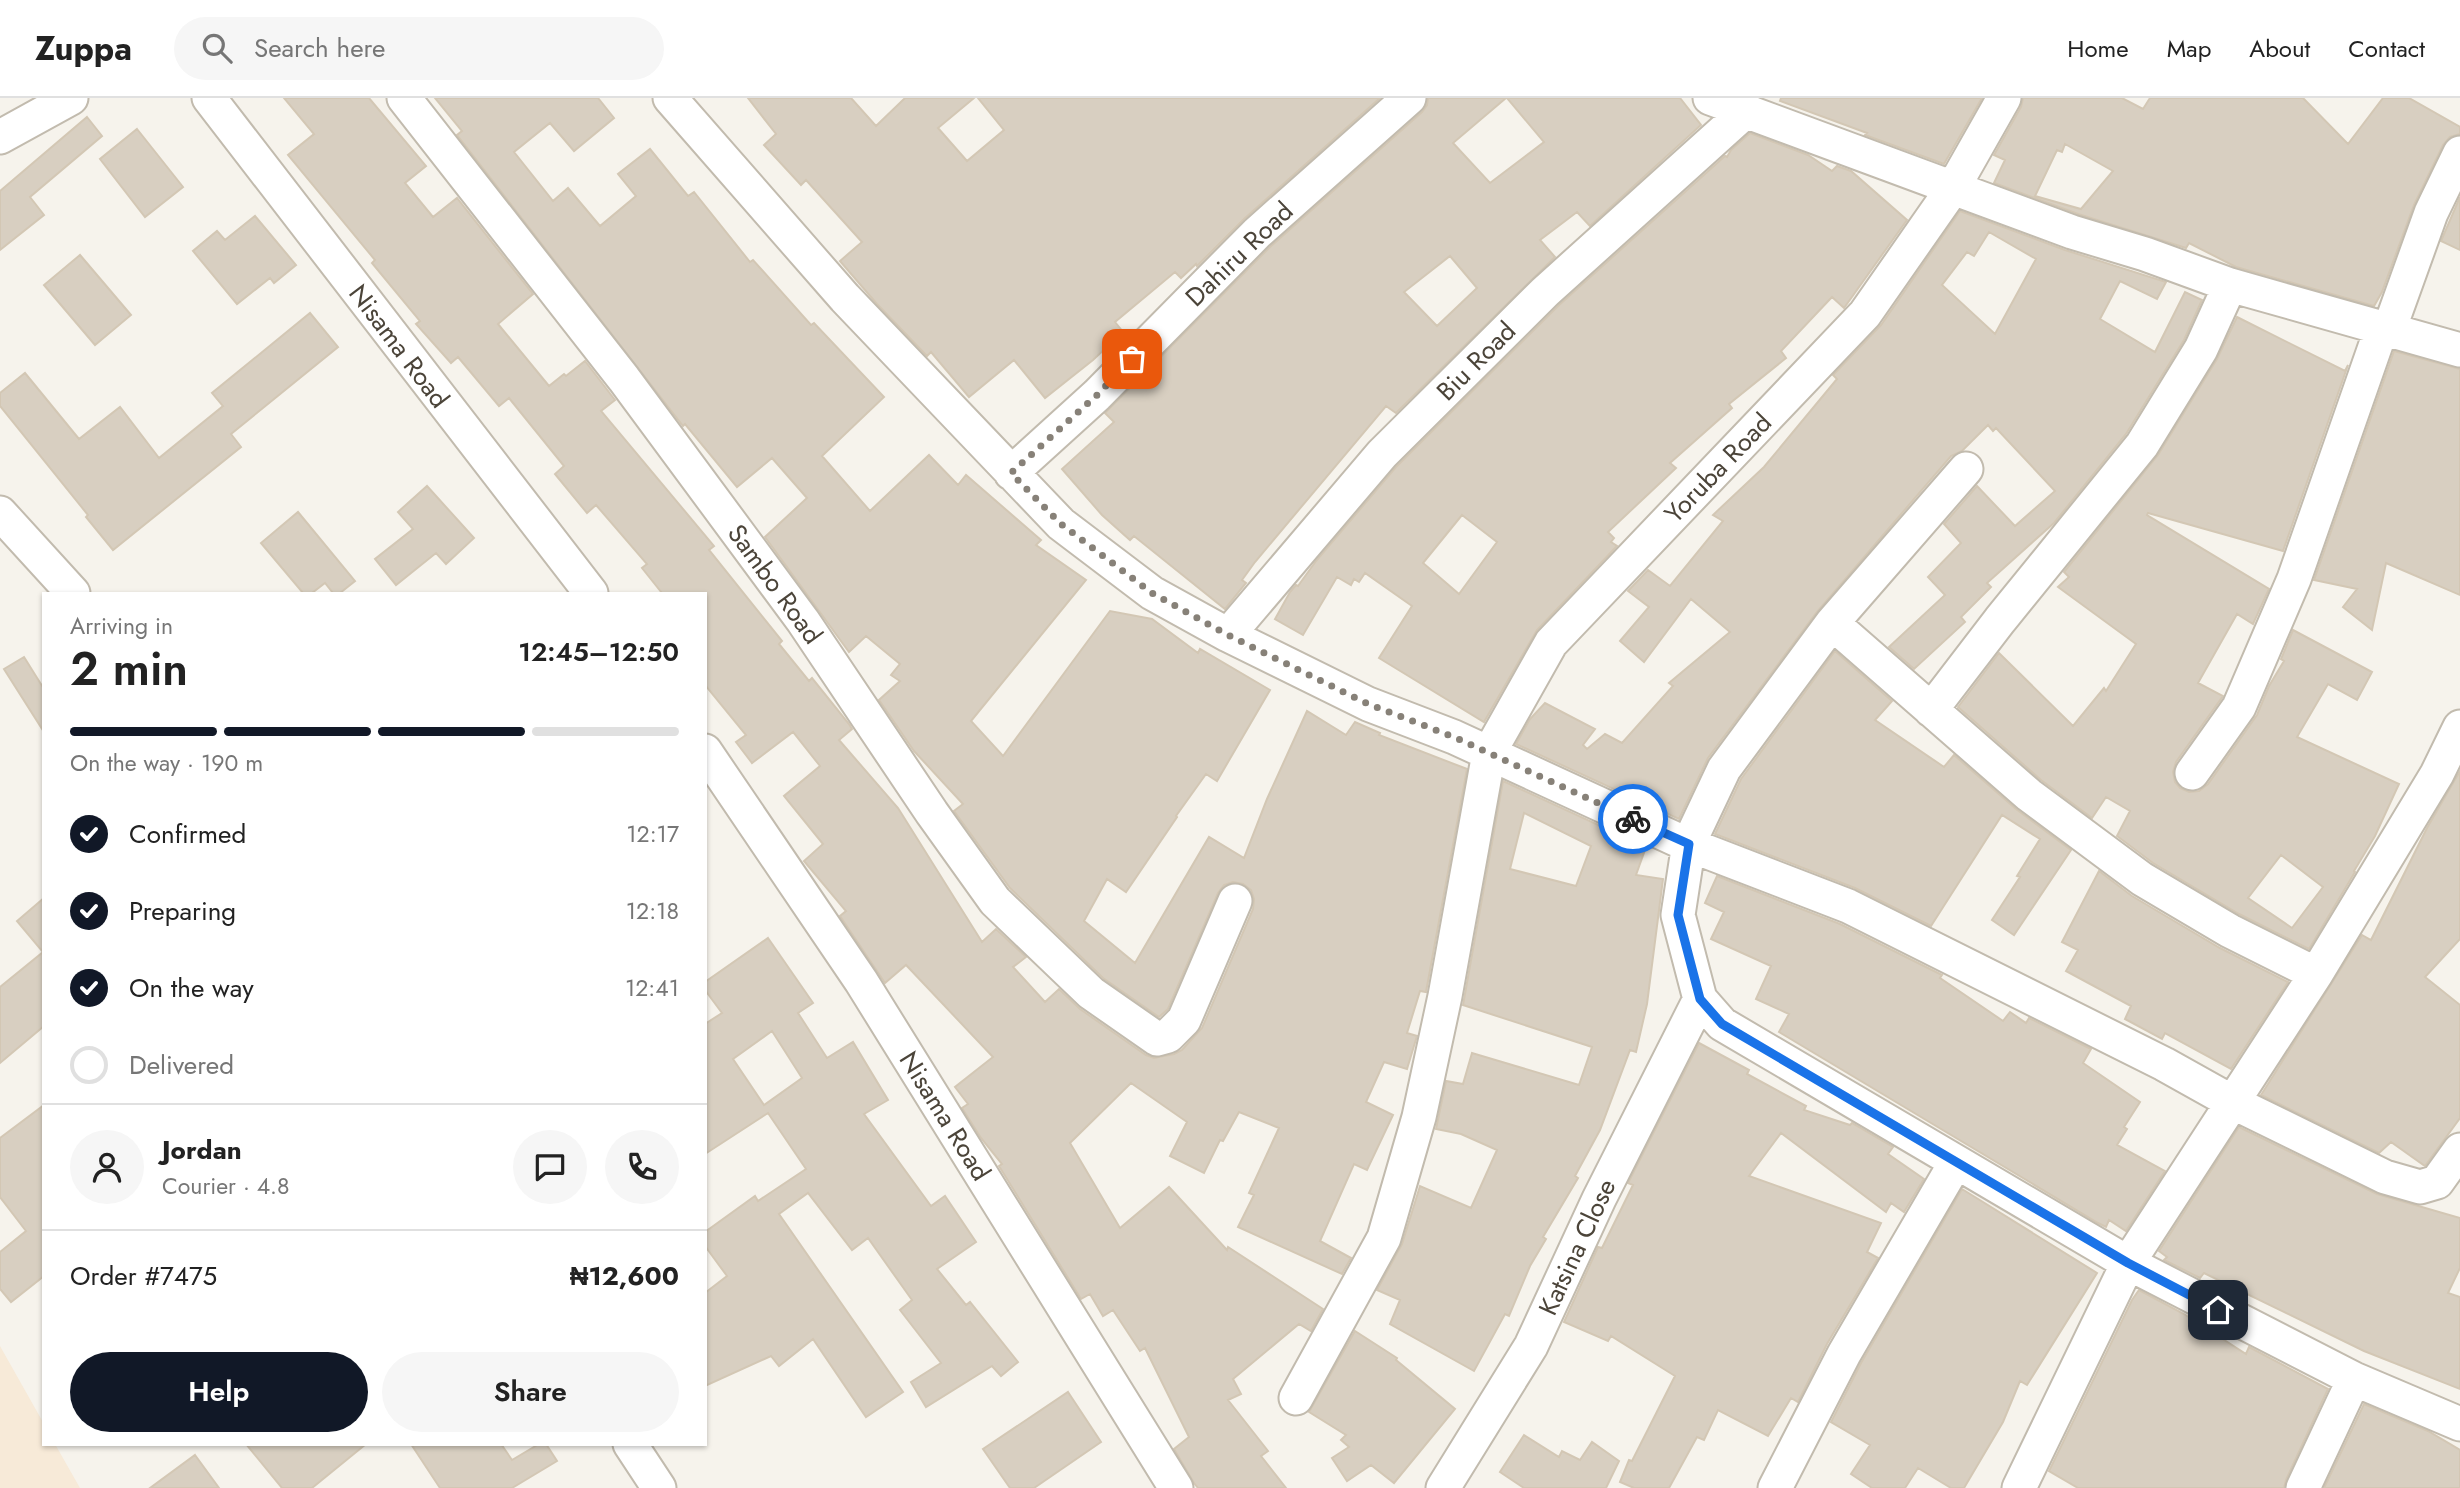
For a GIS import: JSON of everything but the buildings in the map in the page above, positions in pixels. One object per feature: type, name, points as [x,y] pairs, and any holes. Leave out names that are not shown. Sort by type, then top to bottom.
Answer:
[{"type":"street","points":[[0,137],[71,98]]},
{"type":"street","name":"Nisama Road","points":[[209,98],[590,592]]},
{"type":"street","name":"Sambo Road","points":[[404,98],[624,379],[795,610],[995,901],[1091,993],[1157,1039],[1168,1036],[1184,1020],[1235,901]]},
{"type":"street","points":[[670,98],[845,298],[1011,473],[1061,524],[1152,593],[1228,635],[1368,704],[1454,737],[1689,844],[1848,906],[2164,1063],[2232,1102],[2385,1177],[2420,1187],[2437,1182],[2460,1150]]},
{"type":"street","name":"Dahiru Road","points":[[1011,473],[1097,395],[1257,233],[1409,98]]},
{"type":"street","points":[[1710,98],[2072,232],[2145,254],[2230,285],[2460,350]]},
{"type":"street","name":"Yoruba Road","points":[[1296,1398],[1384,1238],[1419,1117],[1445,996],[1489,753],[1551,643],[1865,314],[1953,188],[2004,98]]},
{"type":"street","name":"Biu Road","points":[[1228,635],[1382,454],[1545,292],[1747,110]]},
{"type":"street","points":[[2192,773],[2239,708],[2294,579],[2385,329],[2431,213],[2460,153]]},
{"type":"street","points":[[1931,710],[2142,445],[2201,349],[2230,285]]},
{"type":"street","points":[[1966,469],[1832,623],[1724,769],[1689,844],[1678,915],[1700,999],[1722,1024],[2128,1263],[2354,1379],[2460,1424]]},
{"type":"street","points":[[0,513],[72,592]]},
{"type":"street","points":[[1832,623],[2029,795],[2142,879],[2230,931],[2316,974]]},
{"type":"street","points":[[2019,1488],[2128,1263],[2316,974],[2448,780],[2460,727]]},
{"type":"street","name":"Nisama Road","points":[[707,754],[861,981],[1176,1488]]},
{"type":"street","name":"Katsina Close","points":[[1443,1488],[1531,1346],[1605,1186],[1700,999]]},
{"type":"street","points":[[1775,1488],[1844,1354],[1956,1162]]},
{"type":"street","points":[[2303,1488],[2354,1379]]},
{"type":"street","points":[[631,1446],[659,1488]]},
{"type":"shaded area","points":[[0,1346],[42,1420],[42,1446],[56,1446],[80,1488],[0,1488]]},
{"type":"way so far","points":[[1132,359],[1097,395],[1011,473],[1061,524],[1152,593],[1228,635],[1368,704],[1454,737],[1633,819]]},
{"type":"route","points":[[1633,819],[1689,844],[1678,915],[1700,999],[1722,1024],[2128,1263],[2218,1310]]}]
